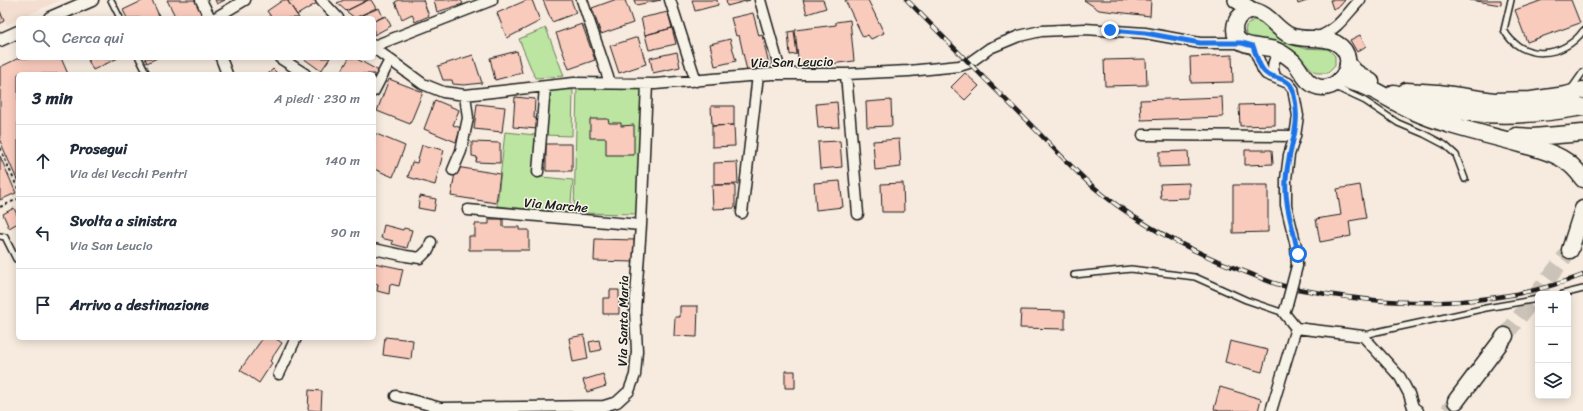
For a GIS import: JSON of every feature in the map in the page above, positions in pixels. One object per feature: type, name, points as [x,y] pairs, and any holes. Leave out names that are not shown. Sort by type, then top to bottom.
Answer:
[{"type":"highway","points":[[1348,64],[1355,72],[1384,89],[1445,109],[1472,113],[1530,114],[1583,107]]},
{"type":"highway","points":[[1336,83],[1352,81],[1367,86],[1415,112],[1444,123],[1542,150],[1561,158],[1574,167],[1583,179]]},
{"type":"highway","points":[[1384,89],[1438,93],[1494,101],[1531,100],[1566,95],[1583,90]]},
{"type":"highway","points":[[1488,134],[1533,137],[1583,133]]},
{"type":"highway","points":[[1583,209],[1570,250],[1583,233]]},
{"type":"highway","points":[[1456,401],[1505,336]]},
{"type":"main road","points":[[1233,0],[1238,12],[1237,23],[1236,34],[1247,45],[1281,52],[1296,65],[1308,81],[1320,86],[1336,83],[1346,71],[1348,64],[1347,57],[1337,43],[1327,39],[1295,38],[1279,29],[1260,11],[1252,10],[1244,12],[1237,23]]},
{"type":"main road","points":[[1236,0],[1252,10]]},
{"type":"street","points":[[55,16],[92,0]]},
{"type":"street","points":[[201,0],[209,16]]},
{"type":"street","points":[[218,16],[245,0]]},
{"type":"street","points":[[321,0],[336,16]]},
{"type":"street","points":[[376,46],[492,0]]},
{"type":"street","points":[[582,0],[610,83]]},
{"type":"street","points":[[670,0],[696,81]]},
{"type":"street","points":[[760,0],[781,74]]},
{"type":"street","points":[[1317,38],[1332,31],[1359,0]]},
{"type":"street","points":[[1341,22],[1339,34],[1342,48]]},
{"type":"street","points":[[1214,43],[1237,23]]},
{"type":"street","name":"Via San Leucio","points":[[376,49],[423,84],[443,92],[465,95],[574,83],[647,84],[758,75],[846,74],[909,71],[958,66],[969,63],[990,48],[1019,36],[1041,30],[1085,29],[1145,33],[1200,43],[1247,45]]},
{"type":"street","points":[[0,40],[16,33]]},
{"type":"street","points":[[1247,45],[1266,74],[1275,76],[1288,83],[1293,89],[1298,116],[1295,136],[1289,154],[1286,179],[1286,205],[1296,246],[1297,266],[1286,309],[1296,328],[1271,411]]},
{"type":"street","points":[[1275,76],[1273,63],[1281,52]]},
{"type":"street","points":[[222,60],[226,72]]},
{"type":"street","points":[[283,60],[302,72]]},
{"type":"street","points":[[376,87],[390,60]]},
{"type":"street","points":[[846,74],[858,214]]},
{"type":"street","points":[[742,213],[758,75]]},
{"type":"street","name":"Via Santa Maria","points":[[396,396],[441,408],[604,406],[617,402],[629,391],[635,375],[637,351],[635,311],[641,225],[647,84]]},
{"type":"street","points":[[538,172],[545,87]]},
{"type":"street","points":[[453,170],[461,151],[468,118],[465,95]]},
{"type":"street","points":[[1143,135],[1295,136]]},
{"type":"street","name":"Via Marche","points":[[468,210],[641,225]]},
{"type":"street","points":[[376,249],[420,258],[429,249],[430,242]]},
{"type":"street","points":[[1296,328],[1363,336],[1400,378],[1409,394],[1413,407],[1418,411]]},
{"type":"street","points":[[279,374],[295,340]]},
{"type":"lane","points":[[111,0],[119,16]]},
{"type":"lane","points":[[1511,0],[1504,30],[1508,38],[1524,49],[1536,53],[1549,53],[1560,50],[1572,43],[1583,31]]},
{"type":"lane","points":[[140,60],[146,72]]},
{"type":"lane","points":[[1566,95],[1583,72]]},
{"type":"lane","points":[[1336,83],[1398,123],[1445,145],[1456,155],[1465,179]]},
{"type":"lane","points":[[0,236],[5,237],[16,258]]},
{"type":"lane","points":[[1074,275],[1131,269],[1195,277],[1246,300],[1286,309]]},
{"type":"lane","points":[[1571,292],[1583,289]]},
{"type":"lane","points":[[1363,336],[1486,308],[1535,300]]},
{"type":"path","points":[[0,148],[16,184]]},
{"type":"path","points":[[0,207],[16,200]]},
{"type":"shaded area","points":[[0,0],[60,0],[25,16],[16,16],[16,20],[7,25],[0,13]]},
{"type":"green space","points":[[1253,20],[1259,21],[1275,36],[1302,48],[1328,49],[1335,56],[1335,66],[1328,73],[1317,73],[1285,46],[1278,43],[1251,39],[1245,32],[1246,26]]},
{"type":"green space","points":[[546,28],[564,76],[535,78],[519,39]]},
{"type":"green space","points":[[577,86],[644,88],[640,214],[574,213]]},
{"type":"green space","points":[[549,89],[573,90],[572,136],[544,135]]},
{"type":"green space","points":[[505,132],[536,135],[532,176],[573,180],[570,213],[497,206]]},
{"type":"building","points":[[144,0],[152,0],[159,16],[126,16],[123,10]]},
{"type":"building","points":[[167,0],[196,0],[203,15],[201,16],[175,16]]},
{"type":"building","points":[[215,0],[225,0],[217,4]]},
{"type":"building","points":[[283,0],[287,0],[298,16],[271,16],[267,11]]},
{"type":"building","points":[[287,0],[315,0],[317,3],[297,15]]},
{"type":"building","points":[[344,0],[368,0],[346,11],[337,3]]},
{"type":"building","points":[[368,0],[371,0],[376,8],[359,16],[352,16],[346,11]]},
{"type":"building","points":[[399,0],[423,0],[429,16],[415,22],[412,14],[402,19],[395,2]]},
{"type":"building","points":[[434,0],[461,0],[463,4],[437,12]]},
{"type":"building","points":[[527,0],[532,0],[540,21],[507,38],[497,13]]},
{"type":"building","points":[[543,0],[571,0],[576,13],[552,22]]},
{"type":"building","points":[[614,0],[625,0],[633,23],[601,34],[592,8]]},
{"type":"building","points":[[634,0],[661,0],[636,5]]},
{"type":"building","points":[[692,0],[717,0],[718,5],[695,11]]},
{"type":"building","points":[[726,0],[750,0],[727,6]]},
{"type":"building","points":[[803,0],[823,0],[826,8],[807,14]]},
{"type":"building","points":[[845,0],[868,0],[884,33],[871,39],[868,35],[863,37]]},
{"type":"building","points":[[1084,0],[1151,0],[1150,16],[1099,10]]},
{"type":"building","points":[[1297,0],[1310,0],[1298,4]]},
{"type":"building","points":[[1330,0],[1345,0],[1340,6],[1333,9]]},
{"type":"building","points":[[1470,0],[1501,0],[1501,5]]},
{"type":"building","points":[[1543,0],[1571,0],[1580,23],[1527,42],[1515,10]]},
{"type":"building","points":[[379,8],[383,17],[376,20],[376,16],[360,16]]},
{"type":"building","points":[[0,11],[4,21],[0,24]]},
{"type":"building","points":[[668,12],[672,28],[645,35],[641,18]]},
{"type":"building","points":[[753,13],[759,36],[762,35],[769,65],[747,71],[739,35],[736,36],[731,18]]},
{"type":"building","points":[[386,16],[391,26],[376,34],[376,20]]},
{"type":"building","points":[[850,20],[854,61],[799,68],[795,30],[836,25],[836,22]]},
{"type":"building","points":[[582,24],[595,60],[569,69],[556,33]]},
{"type":"building","points":[[672,28],[676,44],[649,50],[645,35]]},
{"type":"building","points":[[794,31],[797,54],[790,55],[788,32]]},
{"type":"building","points":[[1360,35],[1366,46],[1357,52],[1350,40]]},
{"type":"building","points":[[638,37],[646,64],[619,73],[610,46]]},
{"type":"building","points":[[730,39],[736,61],[715,66],[710,44]]},
{"type":"building","points":[[517,51],[522,73],[495,80],[490,58]]},
{"type":"building","points":[[677,52],[680,67],[653,73],[650,58]]},
{"type":"building","points":[[473,55],[482,83],[464,85],[453,84],[452,80],[443,80],[438,66]]},
{"type":"building","points":[[1232,55],[1233,82],[1191,83],[1190,57]]},
{"type":"building","points":[[16,59],[62,60],[67,72],[16,72],[16,177],[0,141],[0,67]]},
{"type":"building","points":[[1146,59],[1147,85],[1105,86],[1104,60]]},
{"type":"building","points":[[88,60],[114,60],[93,70]]},
{"type":"building","points":[[146,60],[153,60],[147,63]]},
{"type":"building","points":[[306,60],[329,60],[321,71]]},
{"type":"building","points":[[348,60],[359,60],[379,71],[376,76],[376,72],[341,72]]},
{"type":"building","points":[[965,73],[979,86],[965,100],[951,87]]},
{"type":"building","points":[[389,79],[423,92],[410,124],[377,111]]},
{"type":"building","points":[[515,97],[535,99],[534,118],[539,119],[538,129],[513,127]]},
{"type":"building","points":[[1222,97],[1223,117],[1141,120],[1140,100]]},
{"type":"building","points":[[435,100],[459,110],[453,125],[461,128],[456,142],[424,129]]},
{"type":"building","points":[[891,100],[892,126],[867,127],[866,102]]},
{"type":"building","points":[[837,102],[839,127],[818,128],[816,104]]},
{"type":"building","points":[[477,104],[505,107],[502,132],[474,129]]},
{"type":"building","points":[[1275,104],[1275,125],[1240,126],[1239,105]]},
{"type":"building","points":[[711,106],[734,106],[734,125],[712,126]]},
{"type":"building","points":[[590,119],[608,119],[609,123],[621,123],[621,126],[634,125],[634,155],[606,155],[606,138],[590,138]]},
{"type":"building","points":[[734,125],[735,146],[712,147],[712,126]]},
{"type":"building","points":[[376,134],[405,146],[393,177],[376,170]]},
{"type":"building","points":[[899,139],[901,167],[875,170],[873,141]]},
{"type":"building","points":[[840,141],[842,167],[820,169],[818,142]]},
{"type":"building","points":[[472,142],[500,143],[500,163],[476,162],[477,157],[472,156]]},
{"type":"building","points":[[546,144],[572,144],[572,171],[546,171]]},
{"type":"building","points":[[422,145],[444,150],[435,185],[408,177],[412,162],[417,163]]},
{"type":"building","points":[[1245,150],[1272,150],[1273,164],[1245,165]]},
{"type":"building","points":[[1188,151],[1189,166],[1159,167],[1159,152]]},
{"type":"building","points":[[0,156],[16,193],[0,200]]},
{"type":"building","points":[[737,162],[738,184],[714,185],[714,163]]},
{"type":"building","points":[[456,167],[500,174],[496,203],[451,196]]},
{"type":"building","points":[[840,181],[843,207],[816,210],[814,183]]},
{"type":"building","points":[[903,183],[904,212],[882,212],[881,184]]},
{"type":"building","points":[[1189,183],[1189,198],[1161,199],[1160,184]]},
{"type":"building","points":[[712,185],[735,185],[735,208],[713,209]]},
{"type":"building","points":[[1233,185],[1268,185],[1268,232],[1233,233]]},
{"type":"building","points":[[1360,185],[1366,218],[1349,221],[1351,236],[1320,242],[1316,219],[1341,215],[1337,189]]},
{"type":"building","points":[[420,196],[436,199],[434,211],[418,208]]},
{"type":"building","points":[[14,208],[16,212],[16,224],[9,228],[3,214]]},
{"type":"building","points":[[489,219],[503,219],[503,227],[519,227],[519,230],[529,230],[529,250],[469,250],[469,236],[475,236],[475,224],[489,224]]},
{"type":"building","points":[[384,225],[403,230],[404,228],[412,230],[407,248],[392,244],[393,241],[381,238]]},
{"type":"building","points":[[595,239],[635,240],[634,262],[594,261]]},
{"type":"building","points":[[376,263],[403,269],[399,286],[390,284],[389,294],[377,291],[378,284],[376,284]]},
{"type":"building","points":[[610,290],[619,290],[619,314],[603,314],[603,298],[610,298]]},
{"type":"building","points":[[680,306],[698,306],[697,337],[674,336],[675,317],[680,317]]},
{"type":"building","points":[[1021,310],[1065,311],[1065,329],[1020,328]]},
{"type":"building","points":[[584,335],[588,359],[573,362],[569,338]]},
{"type":"building","points":[[385,337],[413,340],[411,359],[383,355]]},
{"type":"building","points":[[262,340],[278,340],[282,343],[270,361],[272,363],[259,383],[240,370]]},
{"type":"building","points":[[599,340],[601,350],[591,352],[589,342]]},
{"type":"building","points":[[1230,341],[1268,350],[1262,372],[1225,362]]},
{"type":"building","points":[[785,371],[795,371],[795,388],[785,388]]},
{"type":"building","points":[[603,374],[606,386],[587,392],[583,380]]},
{"type":"building","points":[[1220,387],[1261,399],[1258,411],[1219,411],[1214,409]]},
{"type":"building","points":[[309,390],[322,391],[321,411],[308,410]]},
{"type":"tunnel","points":[[1505,336],[1570,250]]},
{"type":"tunnel","points":[[1448,411],[1456,401]]},
{"type":"railway","points":[[907,0],[1090,184],[1124,211],[1180,244],[1220,262],[1267,281],[1289,287],[1327,294],[1391,301],[1456,301],[1489,298],[1521,293],[1583,275]]},
{"type":"route","points":[[1110,30],[1145,33],[1200,43],[1242,43],[1253,46],[1262,70],[1266,74],[1275,76],[1288,83],[1293,89],[1298,116],[1295,136],[1289,154],[1286,179],[1286,205],[1298,254]]}]
